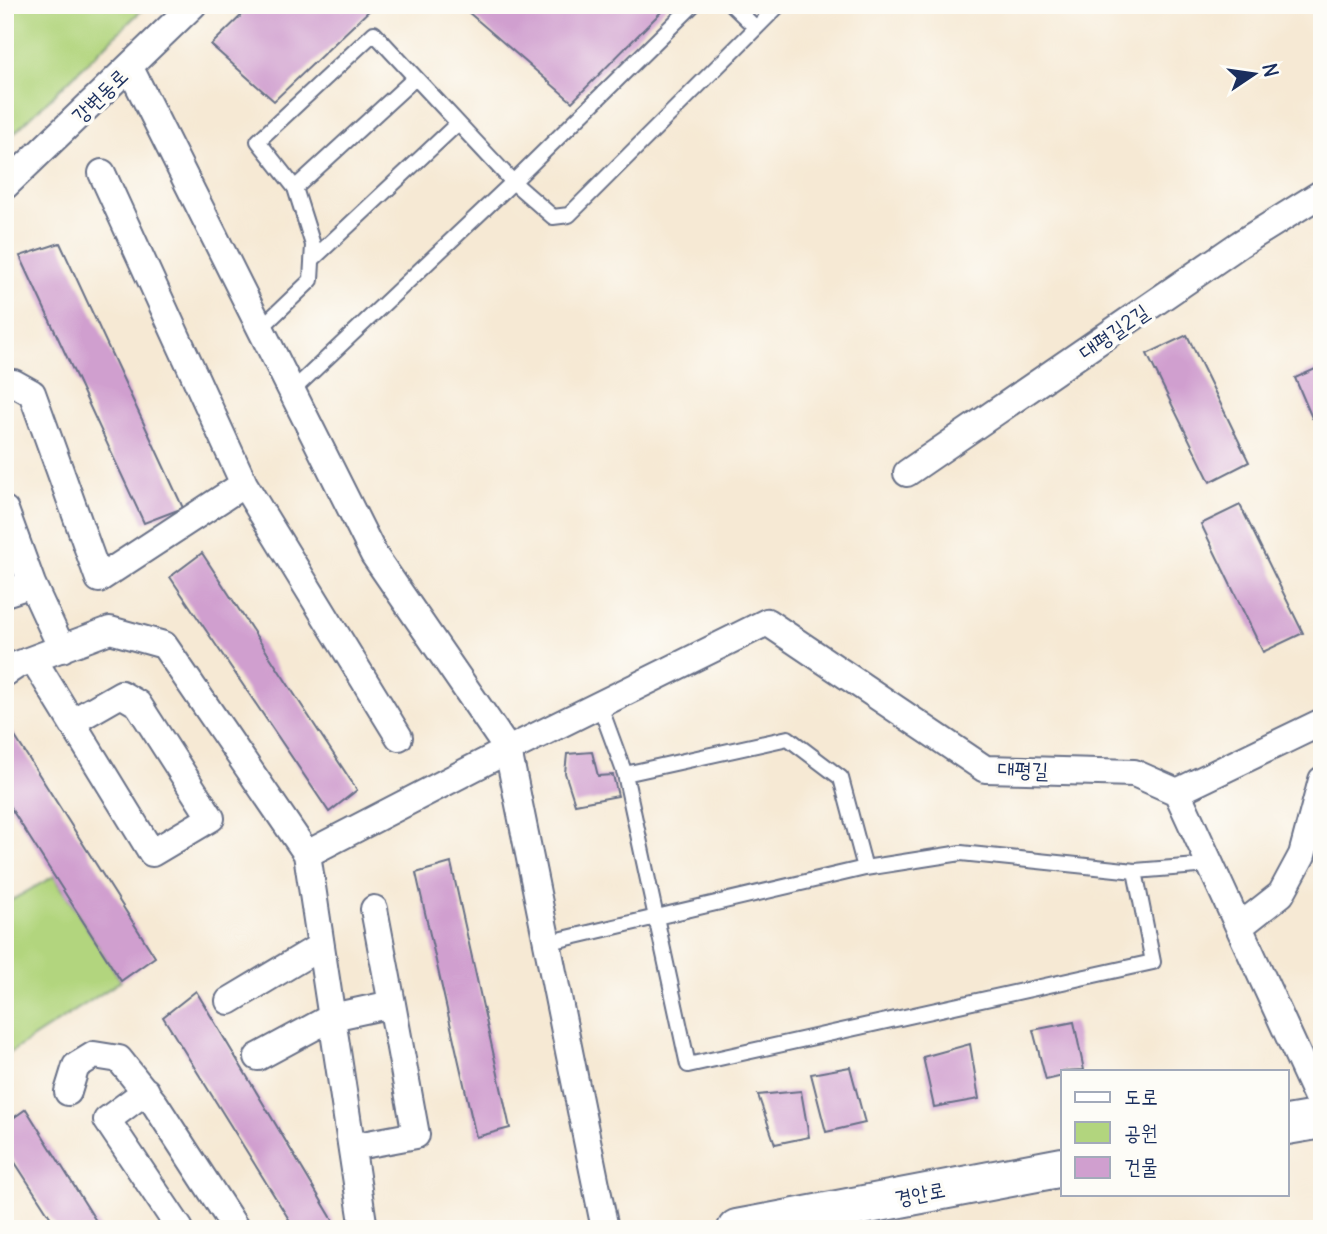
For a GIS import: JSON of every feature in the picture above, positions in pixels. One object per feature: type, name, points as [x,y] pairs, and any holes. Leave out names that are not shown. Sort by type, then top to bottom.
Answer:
[{"type":"street","name":"강변동로","points":[[5,186],[193,5]]},
{"type":"street","points":[[130,68],[374,555],[508,750],[605,1229]]},
{"type":"street","points":[[102,173],[244,484],[399,737]]},
{"type":"street","name":"대평길2길","points":[[907,472],[1240,244],[1322,193]]},
{"type":"street","points":[[5,387],[14,383],[32,393],[99,579],[244,484]]},
{"type":"street","points":[[5,510],[32,584],[62,649]]},
{"type":"street","points":[[5,593],[32,584]]},
{"type":"street","name":"대평길","points":[[307,855],[508,750],[767,622],[985,769],[1134,773],[1177,792]]},
{"type":"street","points":[[5,673],[33,659],[110,630],[164,645],[307,855],[364,1229]]},
{"type":"street","points":[[33,659],[152,853],[211,818],[138,704],[121,694],[72,722]]},
{"type":"street","points":[[1322,722],[1177,792],[1322,1108]]},
{"type":"street","points":[[1239,927],[1281,894],[1302,855],[1322,779]]},
{"type":"street","points":[[352,1147],[416,1135],[374,909]]},
{"type":"street","points":[[229,1001],[321,946]]},
{"type":"street","points":[[258,1057],[332,1017],[392,1003]]},
{"type":"street","points":[[68,1092],[76,1066],[94,1055],[119,1059],[146,1091],[236,1229]]},
{"type":"street","points":[[146,1091],[107,1120],[180,1229]]},
{"type":"street","points":[[1288,1125],[1322,1119]]},
{"type":"street","name":"경안로","points":[[737,1229],[1061,1167]]},
{"type":"lane","points":[[292,391],[513,182],[693,5]]},
{"type":"lane","points":[[732,5],[756,28]]},
{"type":"lane","points":[[261,328],[312,280],[313,245],[295,188],[258,141],[374,33],[513,182],[553,217],[569,215],[779,5]]},
{"type":"lane","points":[[295,188],[415,78]]},
{"type":"lane","points":[[313,259],[457,124]]},
{"type":"lane","points":[[600,706],[625,774],[688,1065],[1153,962],[1135,871]]},
{"type":"lane","points":[[625,774],[788,738],[841,778],[865,869]]},
{"type":"lane","points":[[547,943],[865,869],[961,853],[1135,871],[1210,865]]},
{"type":"green space","points":[[5,5],[147,5],[5,142]]},
{"type":"green space","points":[[54,876],[121,981],[5,1056],[5,904]]},
{"type":"building","points":[[252,5],[375,5],[274,101],[211,45]]},
{"type":"building","points":[[460,5],[668,5],[572,102]]},
{"type":"building","points":[[60,243],[183,508],[144,523],[20,256]]},
{"type":"building","points":[[1187,335],[1249,462],[1210,482],[1147,354]]},
{"type":"building","points":[[1322,366],[1322,414],[1312,418],[1295,378]]},
{"type":"building","points":[[1240,505],[1303,633],[1263,652],[1201,524]]},
{"type":"building","points":[[202,553],[357,790],[329,812],[170,577]]},
{"type":"building","points":[[5,721],[155,957],[121,981],[5,799]]},
{"type":"building","points":[[592,752],[598,776],[613,775],[618,796],[575,804],[565,773],[567,754]]},
{"type":"building","points":[[451,863],[510,1128],[476,1137],[416,873]]},
{"type":"building","points":[[196,991],[334,1222],[322,1229],[295,1229],[163,1017]]},
{"type":"building","points":[[1074,1022],[1084,1070],[1061,1070],[1061,1076],[1046,1080],[1033,1030]]},
{"type":"building","points":[[970,1044],[979,1099],[934,1107],[923,1057]]},
{"type":"building","points":[[850,1067],[865,1123],[826,1132],[811,1074]]},
{"type":"building","points":[[801,1091],[809,1137],[775,1144],[758,1095]]},
{"type":"building","points":[[26,1109],[101,1229],[58,1229],[5,1147],[5,1124]]}]
